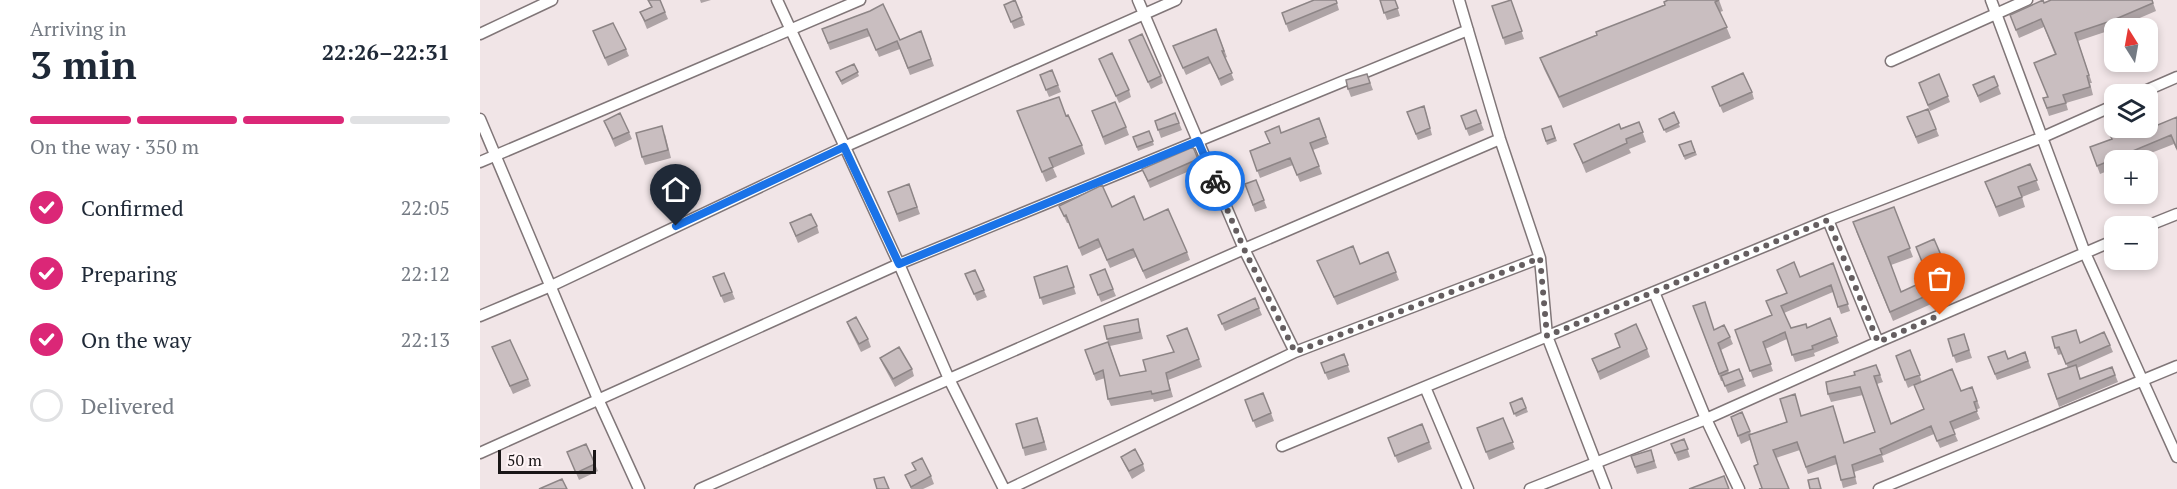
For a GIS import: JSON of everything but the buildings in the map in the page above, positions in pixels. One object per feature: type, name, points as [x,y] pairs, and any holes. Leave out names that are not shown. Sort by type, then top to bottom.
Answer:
[{"type":"street","points":[[480,34],[552,0]]},
{"type":"street","points":[[777,0],[899,264],[949,379],[1004,489]]},
{"type":"street","points":[[480,162],[860,0]]},
{"type":"street","points":[[1138,0],[1244,249],[1295,352]]},
{"type":"street","points":[[480,316],[551,286],[844,147],[1144,12],[1176,0]]},
{"type":"street","points":[[1459,0],[1500,140],[1540,258],[1547,336],[1606,489]]},
{"type":"street","points":[[1991,0],[2085,253],[2177,457]]},
{"type":"street","points":[[1891,61],[2026,0]]},
{"type":"street","points":[[480,453],[899,264],[1468,30]]},
{"type":"street","points":[[2158,85],[2177,77]]},
{"type":"street","points":[[1282,446],[1828,220],[2043,137],[2104,110]]},
{"type":"street","points":[[480,119],[598,399],[639,489]]},
{"type":"street","points":[[700,489],[1244,249],[1500,140]]},
{"type":"street","points":[[2158,222],[2177,214]]},
{"type":"street","points":[[1828,220],[1878,342]]},
{"type":"street","points":[[1530,489],[1706,419],[2104,245]]},
{"type":"street","points":[[1009,489],[1295,352],[1540,258]]},
{"type":"street","points":[[1654,292],[1706,419],[1739,489]]},
{"type":"street","points":[[1879,489],[2177,366]]},
{"type":"street","points":[[1425,387],[1468,489]]},
{"type":"way so far","points":[[1215,181],[1244,249],[1295,352],[1540,258],[1547,336],[1828,220],[1878,342],[1940,315]]},
{"type":"route","points":[[676,226],[844,147],[899,264],[1198,141],[1215,181]]}]
